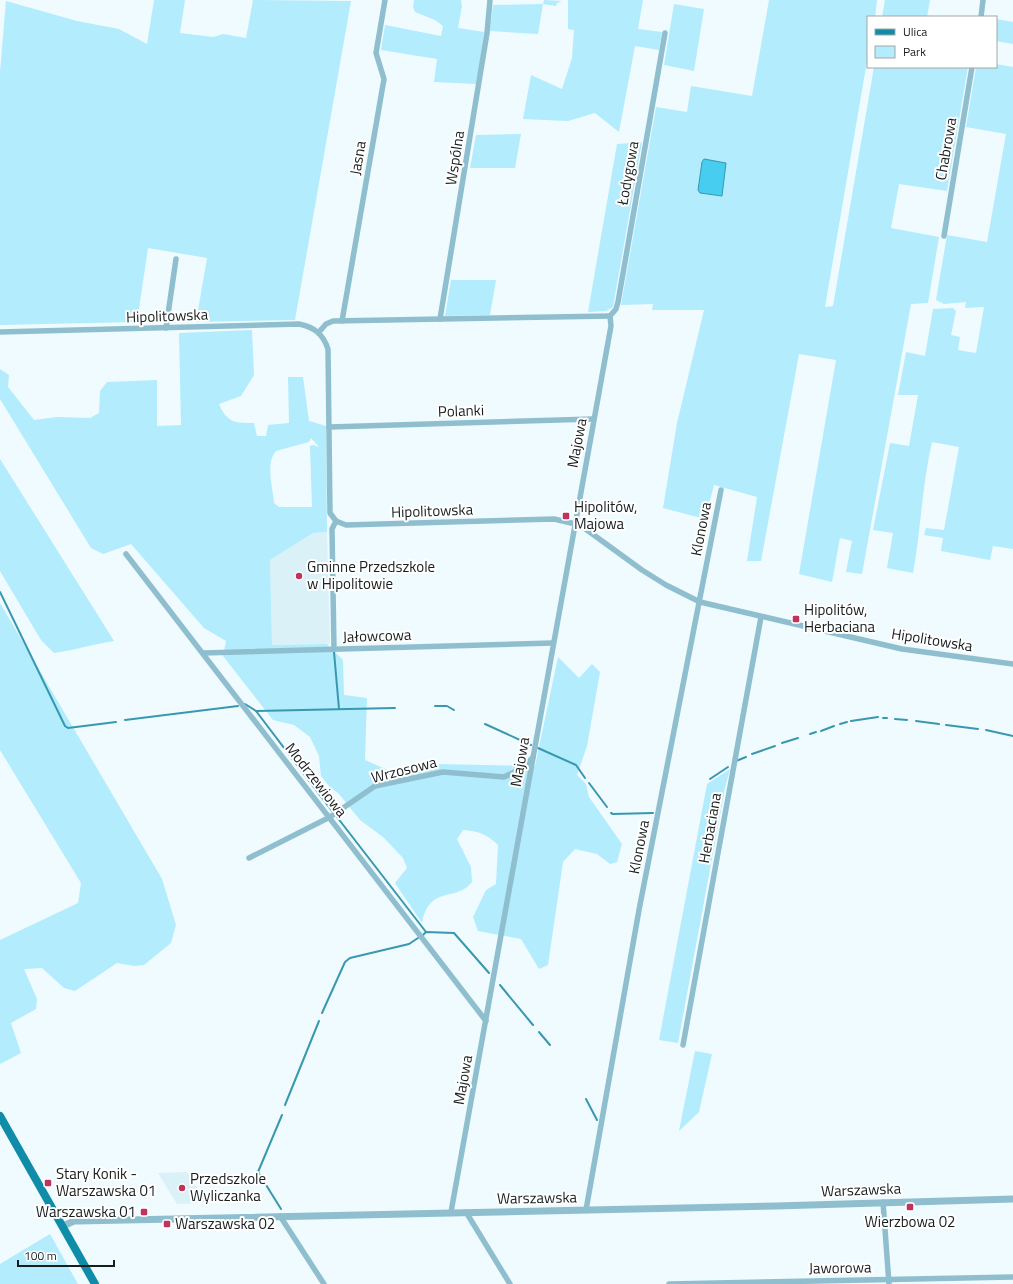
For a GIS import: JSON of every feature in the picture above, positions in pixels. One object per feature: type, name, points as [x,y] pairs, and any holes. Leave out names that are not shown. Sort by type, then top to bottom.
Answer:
[{"type":"main road","points":[[0,1116],[95,1284]]},
{"type":"street","name":"Jasna","points":[[342,321],[384,79],[376,53],[385,0]]},
{"type":"street","name":"Wspólna","points":[[440,319],[487,34],[490,0]]},
{"type":"street","points":[[980,16],[983,0]]},
{"type":"street","name":"Łodygowa","points":[[610,316],[616,309],[618,302],[665,33]]},
{"type":"street","name":"Chabrowa","points":[[944,236],[972,68]]},
{"type":"street","points":[[166,328],[176,259]]},
{"type":"street","points":[[334,649],[332,528],[336,521],[330,513],[328,349],[325,339],[319,332],[330,321],[610,316]]},
{"type":"street","name":"Majowa","points":[[451,1212],[574,522],[611,326],[610,316]]},
{"type":"street","name":"Hipolitowska","points":[[0,332],[299,324],[308,326],[319,332]]},
{"type":"street","name":"Polanki","points":[[329,426],[594,419]]},
{"type":"street","name":"Klonowa","points":[[586,1210],[639,910],[721,490]]},
{"type":"street","name":"Hipolitowska","points":[[336,521],[346,525],[554,519],[574,522],[660,582],[700,602],[902,649],[1013,664]]},
{"type":"street","name":"Modrzewiowa","points":[[126,554],[486,1021]]},
{"type":"street","name":"Herbaciana","points":[[683,1045],[760,617]]},
{"type":"street","name":"Jałowcowa","points":[[202,653],[553,643]]},
{"type":"street","name":"Wrzosowa","points":[[249,858],[330,817],[375,786],[443,772],[504,777],[523,768],[533,757]]},
{"type":"street","name":"Warszawska","points":[[63,1226],[74,1221],[1013,1199]]},
{"type":"street","points":[[883,1202],[889,1281]]},
{"type":"street","points":[[466,1212],[510,1284]]},
{"type":"street","points":[[280,1216],[324,1284]]},
{"type":"street","name":"Jaworowa","points":[[669,1284],[889,1281],[1013,1277]]},
{"type":"shaded area","name":"Gminne Przedszkole w Hipolitowie","points":[[327,532],[330,644],[272,645],[270,560],[313,533]]},
{"type":"shaded area","name":"Przedszkole Wyliczanka","points":[[187,1172],[207,1203],[177,1204],[158,1173]]},
{"type":"green space","points":[[154,0],[185,0],[180,33],[213,37],[223,34],[246,38],[253,0],[351,1],[295,320],[196,322],[207,258],[148,248],[137,322],[0,325],[0,72],[6,1],[77,21],[119,29],[147,44]]},
{"type":"green space","points":[[414,0],[461,0],[462,6],[458,28],[484,32],[477,84],[434,82],[437,59],[381,50],[385,25],[441,36],[443,26],[435,20],[415,12],[413,7]]},
{"type":"green space","points":[[544,0],[562,1],[557,3],[556,6],[543,4]]},
{"type":"green space","points":[[568,0],[643,0],[638,29],[662,32],[659,50],[635,46],[619,132],[595,113],[568,121],[523,119],[531,75],[562,89],[572,58],[574,30],[568,29]]},
{"type":"green space","points":[[769,0],[877,0],[875,16],[867,16],[867,61],[825,307],[833,306],[874,68],[968,68],[947,191],[899,184],[891,228],[939,237],[928,303],[911,304],[862,574],[846,572],[852,541],[840,538],[832,582],[799,574],[836,360],[799,354],[761,561],[747,561],[757,497],[714,485],[705,519],[663,508],[677,423],[704,310],[652,310],[653,304],[621,305],[656,107],[687,112],[691,86],[752,96]]},
{"type":"green space","points":[[885,0],[930,0],[927,16],[882,16]]},
{"type":"green space","points":[[543,4],[538,34],[490,31],[493,5]]},
{"type":"green space","points":[[674,4],[704,9],[694,71],[664,65]]},
{"type":"green space","points":[[997,19],[1013,22],[1013,44],[997,41]]},
{"type":"green space","points":[[997,64],[1013,67],[1013,549],[993,546],[990,560],[941,551],[943,538],[924,535],[926,528],[944,530],[959,447],[932,442],[926,474],[913,573],[887,568],[893,533],[873,530],[890,443],[909,446],[918,395],[898,395],[906,352],[925,356],[933,309],[953,308],[956,311],[951,335],[960,337],[958,350],[976,353],[984,307],[965,308],[966,302],[944,304],[936,300],[947,235],[987,242],[1006,134],[966,127],[976,68],[997,68]]},
{"type":"green space","points":[[521,134],[515,168],[470,168],[476,135]]},
{"type":"green space","points":[[642,142],[613,307],[606,311],[588,312],[617,144]]},
{"type":"green space","points":[[451,280],[496,280],[490,315],[445,316]]},
{"type":"green space","points":[[252,330],[254,375],[241,396],[219,404],[225,415],[232,421],[254,423],[257,436],[266,436],[268,425],[289,423],[288,377],[303,377],[309,421],[326,426],[327,532],[313,533],[270,560],[272,645],[327,644],[343,660],[344,695],[367,698],[365,760],[399,775],[433,764],[535,766],[558,657],[579,678],[592,664],[600,672],[587,746],[577,775],[586,784],[589,797],[622,844],[617,862],[610,864],[597,854],[575,849],[563,862],[548,965],[539,969],[521,939],[478,931],[473,917],[486,890],[496,884],[498,845],[490,838],[478,832],[463,830],[457,839],[471,867],[472,882],[458,892],[437,898],[431,903],[426,911],[422,923],[395,883],[407,868],[403,858],[383,837],[360,820],[339,794],[330,787],[321,776],[319,756],[310,737],[294,725],[273,720],[223,656],[226,641],[204,628],[131,544],[103,554],[91,548],[0,399],[0,369],[9,375],[8,387],[34,420],[57,417],[90,418],[99,413],[100,391],[107,382],[157,380],[157,426],[181,425],[179,333]],"holes":[[[311,438],[319,447],[313,445],[310,446],[312,507],[279,507],[274,503],[270,476],[271,462],[276,451],[309,442]]]},
{"type":"green space","points":[[0,459],[114,641],[54,653],[41,640],[0,571]]},
{"type":"green space","points":[[0,603],[162,879],[176,925],[171,943],[144,965],[134,966],[117,963],[75,991],[64,988],[42,968],[24,969],[37,999],[36,1009],[11,1023],[21,1053],[0,1064],[0,940],[78,903],[81,883],[0,750]]},
{"type":"green space","points":[[730,769],[725,788],[678,1043],[659,1040],[707,784]]},
{"type":"green space","points":[[695,1051],[712,1054],[699,1112],[679,1131]]},
{"type":"green space","points":[[50,1234],[78,1284],[0,1284],[0,1264]]},
{"type":"water","points":[[704,159],[726,163],[722,196],[700,193],[698,190],[702,162]]},
{"type":"waterway","points":[[0,592],[65,726],[68,728],[116,722]]},
{"type":"waterway","points":[[334,652],[339,709]]},
{"type":"waterway","points":[[245,704],[256,711],[332,811]]},
{"type":"waterway","points":[[125,720],[238,706]]},
{"type":"waterway","points":[[435,706],[447,706],[454,710]]},
{"type":"waterway","points":[[256,711],[395,708]]},
{"type":"waterway","points":[[851,721],[878,717]]},
{"type":"waterway","points":[[895,719],[907,720]]},
{"type":"waterway","points":[[916,721],[939,724]]},
{"type":"waterway","points":[[840,724],[847,722]]},
{"type":"waterway","points":[[485,724],[531,745]]},
{"type":"waterway","points":[[946,725],[978,729]]},
{"type":"waterway","points":[[821,731],[834,726]]},
{"type":"waterway","points":[[986,730],[1013,736]]},
{"type":"waterway","points":[[810,734],[816,732]]},
{"type":"waterway","points":[[782,743],[798,738]]},
{"type":"waterway","points":[[752,754],[775,746]]},
{"type":"waterway","points":[[538,748],[576,765],[585,778]]},
{"type":"waterway","points":[[736,761],[746,757]]},
{"type":"waterway","points":[[710,779],[728,767]]},
{"type":"waterway","points":[[589,783],[607,807]]},
{"type":"waterway","points":[[611,813],[653,813]]},
{"type":"waterway","points":[[337,817],[426,932]]},
{"type":"waterway","points":[[423,935],[426,932],[454,933],[489,973]]},
{"type":"waterway","points":[[322,1013],[345,962],[350,958],[409,944],[418,938]]},
{"type":"waterway","points":[[500,985],[533,1025]]},
{"type":"waterway","points":[[285,1105],[319,1021]]},
{"type":"waterway","points":[[539,1032],[550,1045]]},
{"type":"waterway","points":[[586,1099],[597,1120]]},
{"type":"waterway","points":[[281,1209],[258,1172],[282,1115]]},
{"type":"place","name":"Hipolitów, Majowa","points":[[566,516]]},
{"type":"place","name":"Gminne Przedszkole w Hipolitowie","points":[[299,576]]},
{"type":"place","name":"Hipolitów, Herbaciana","points":[[796,619]]},
{"type":"place","name":"Stary Konik - Warszawska 01","points":[[48,1183]]},
{"type":"place","name":"Przedszkole Wyliczanka","points":[[182,1188]]},
{"type":"place","name":"Wierzbowa 02","points":[[910,1207]]},
{"type":"place","name":"Warszawska 01","points":[[144,1212]]},
{"type":"place","name":"Warszawska 02","points":[[167,1224]]}]
